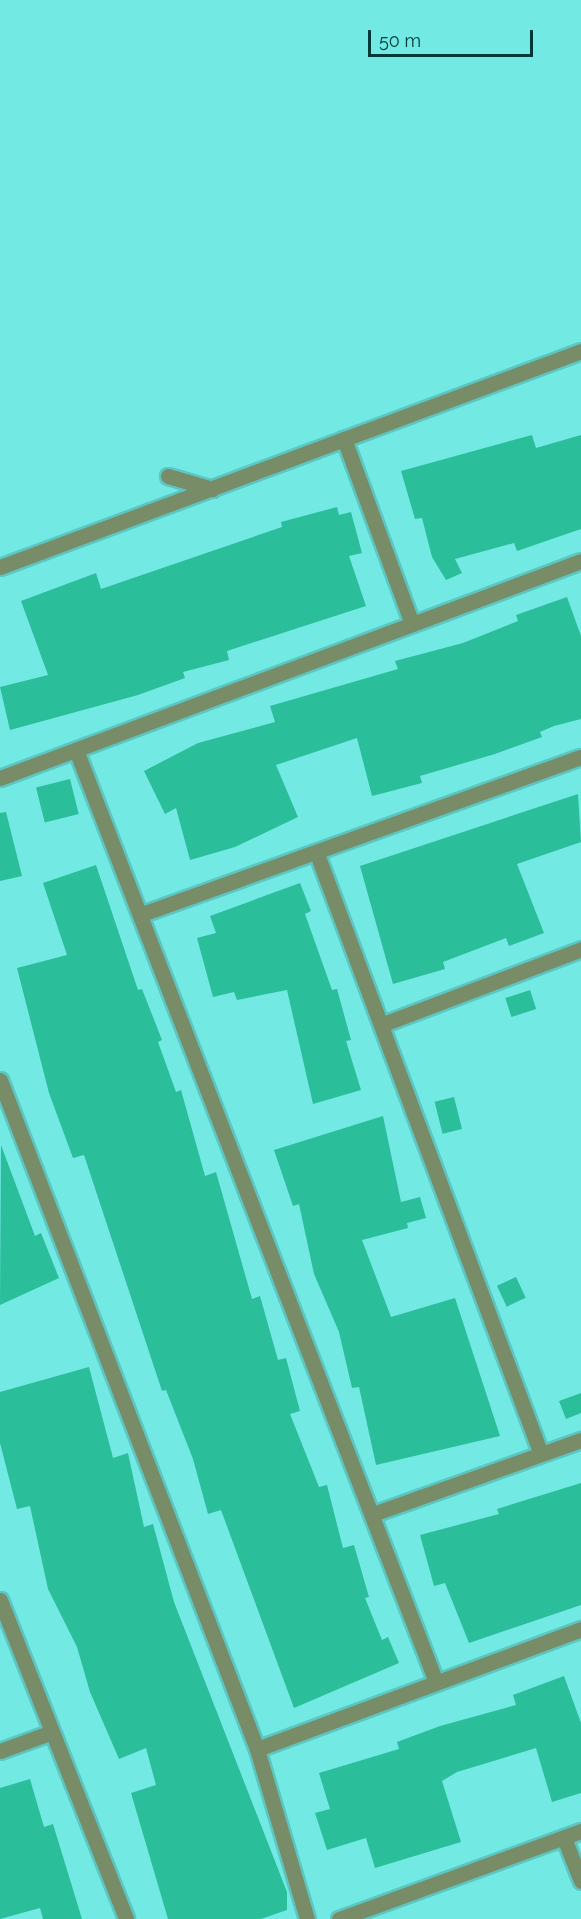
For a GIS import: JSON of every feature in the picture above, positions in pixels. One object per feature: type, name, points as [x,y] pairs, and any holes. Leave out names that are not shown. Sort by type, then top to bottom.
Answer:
[{"type":"street","points":[[0,567],[581,351]]},
{"type":"street","points":[[344,440],[412,624]]},
{"type":"street","points":[[168,476],[212,489]]},
{"type":"street","points":[[0,778],[581,561]]},
{"type":"street","points":[[76,750],[142,914],[436,1682]]},
{"type":"street","points":[[142,914],[316,854],[581,757]]},
{"type":"street","points":[[316,854],[383,1024],[541,1454]]},
{"type":"street","points":[[383,1024],[581,949]]},
{"type":"street","points":[[0,1080],[258,1749],[307,1919]]},
{"type":"street","points":[[373,1514],[581,1440]]},
{"type":"street","points":[[0,1600],[126,1919]]},
{"type":"street","points":[[258,1749],[581,1629]]},
{"type":"street","points":[[0,1751],[52,1732]]},
{"type":"street","points":[[339,1919],[581,1832]]},
{"type":"street","points":[[564,1838],[581,1881]]},
{"type":"building","points":[[532,435],[536,448],[581,435],[581,529],[517,551],[514,543],[455,559],[462,573],[446,580],[432,557],[422,518],[415,519],[401,471]]},
{"type":"building","points":[[337,507],[339,515],[351,512],[362,553],[349,556],[366,606],[227,651],[229,660],[183,672],[185,678],[138,695],[10,730],[0,687],[48,675],[21,601],[96,573],[101,589],[282,527],[281,522]]},
{"type":"building","points":[[567,597],[581,636],[581,719],[554,726],[540,732],[542,737],[495,754],[420,776],[422,783],[372,796],[357,738],[276,765],[298,817],[235,847],[190,860],[176,808],[165,814],[144,771],[198,743],[275,722],[270,706],[398,669],[395,661],[463,643],[518,621],[516,615]]},
{"type":"building","points":[[70,779],[79,814],[45,822],[36,787]]},
{"type":"building","points":[[578,794],[581,842],[517,864],[544,933],[509,946],[506,938],[443,962],[445,969],[393,984],[360,866]]},
{"type":"building","points":[[6,812],[22,876],[0,881],[0,813]]},
{"type":"building","points":[[96,865],[138,990],[142,989],[162,1040],[158,1042],[176,1092],[181,1090],[205,1176],[216,1172],[252,1299],[260,1296],[278,1360],[286,1358],[300,1411],[290,1414],[319,1487],[327,1485],[343,1548],[354,1545],[369,1597],[365,1598],[382,1640],[388,1637],[399,1663],[294,1708],[221,1510],[208,1514],[193,1459],[166,1390],[162,1391],[84,1155],[73,1158],[49,1093],[17,968],[67,955],[43,883]]},
{"type":"building","points":[[300,883],[311,911],[305,914],[332,990],[337,989],[351,1040],[346,1041],[361,1090],[313,1104],[287,990],[237,1000],[234,992],[213,997],[197,938],[216,933],[210,916]]},
{"type":"building","points":[[530,990],[536,1009],[511,1017],[505,998]]},
{"type":"building","points":[[454,1097],[462,1129],[443,1134],[435,1102]]},
{"type":"building","points":[[383,1116],[401,1202],[420,1197],[426,1218],[407,1223],[408,1228],[362,1240],[391,1317],[455,1298],[500,1436],[376,1465],[359,1387],[352,1388],[339,1332],[314,1274],[299,1204],[293,1206],[274,1150]]},
{"type":"building","points":[[1,1145],[35,1236],[41,1233],[59,1278],[0,1305]]},
{"type":"building","points":[[516,1277],[526,1298],[507,1307],[497,1286]]},
{"type":"building","points":[[89,1367],[113,1458],[128,1453],[144,1527],[153,1524],[174,1602],[287,1892],[287,1910],[261,1919],[168,1919],[131,1793],[156,1785],[146,1748],[119,1759],[90,1692],[77,1647],[48,1589],[30,1506],[17,1509],[0,1443],[0,1392]]},
{"type":"building","points":[[581,1393],[581,1413],[566,1419],[559,1401]]},
{"type":"building","points":[[581,1483],[581,1605],[469,1643],[445,1583],[434,1586],[420,1535],[499,1514],[497,1509]]},
{"type":"building","points":[[564,1676],[581,1723],[581,1793],[552,1802],[536,1748],[457,1772],[442,1781],[461,1842],[375,1868],[366,1838],[327,1850],[315,1813],[330,1809],[319,1773],[399,1749],[397,1742],[440,1726],[516,1705],[513,1695]]},
{"type":"building","points":[[30,1779],[44,1827],[53,1824],[82,1919],[43,1919],[40,1908],[0,1919],[0,1788]]}]
